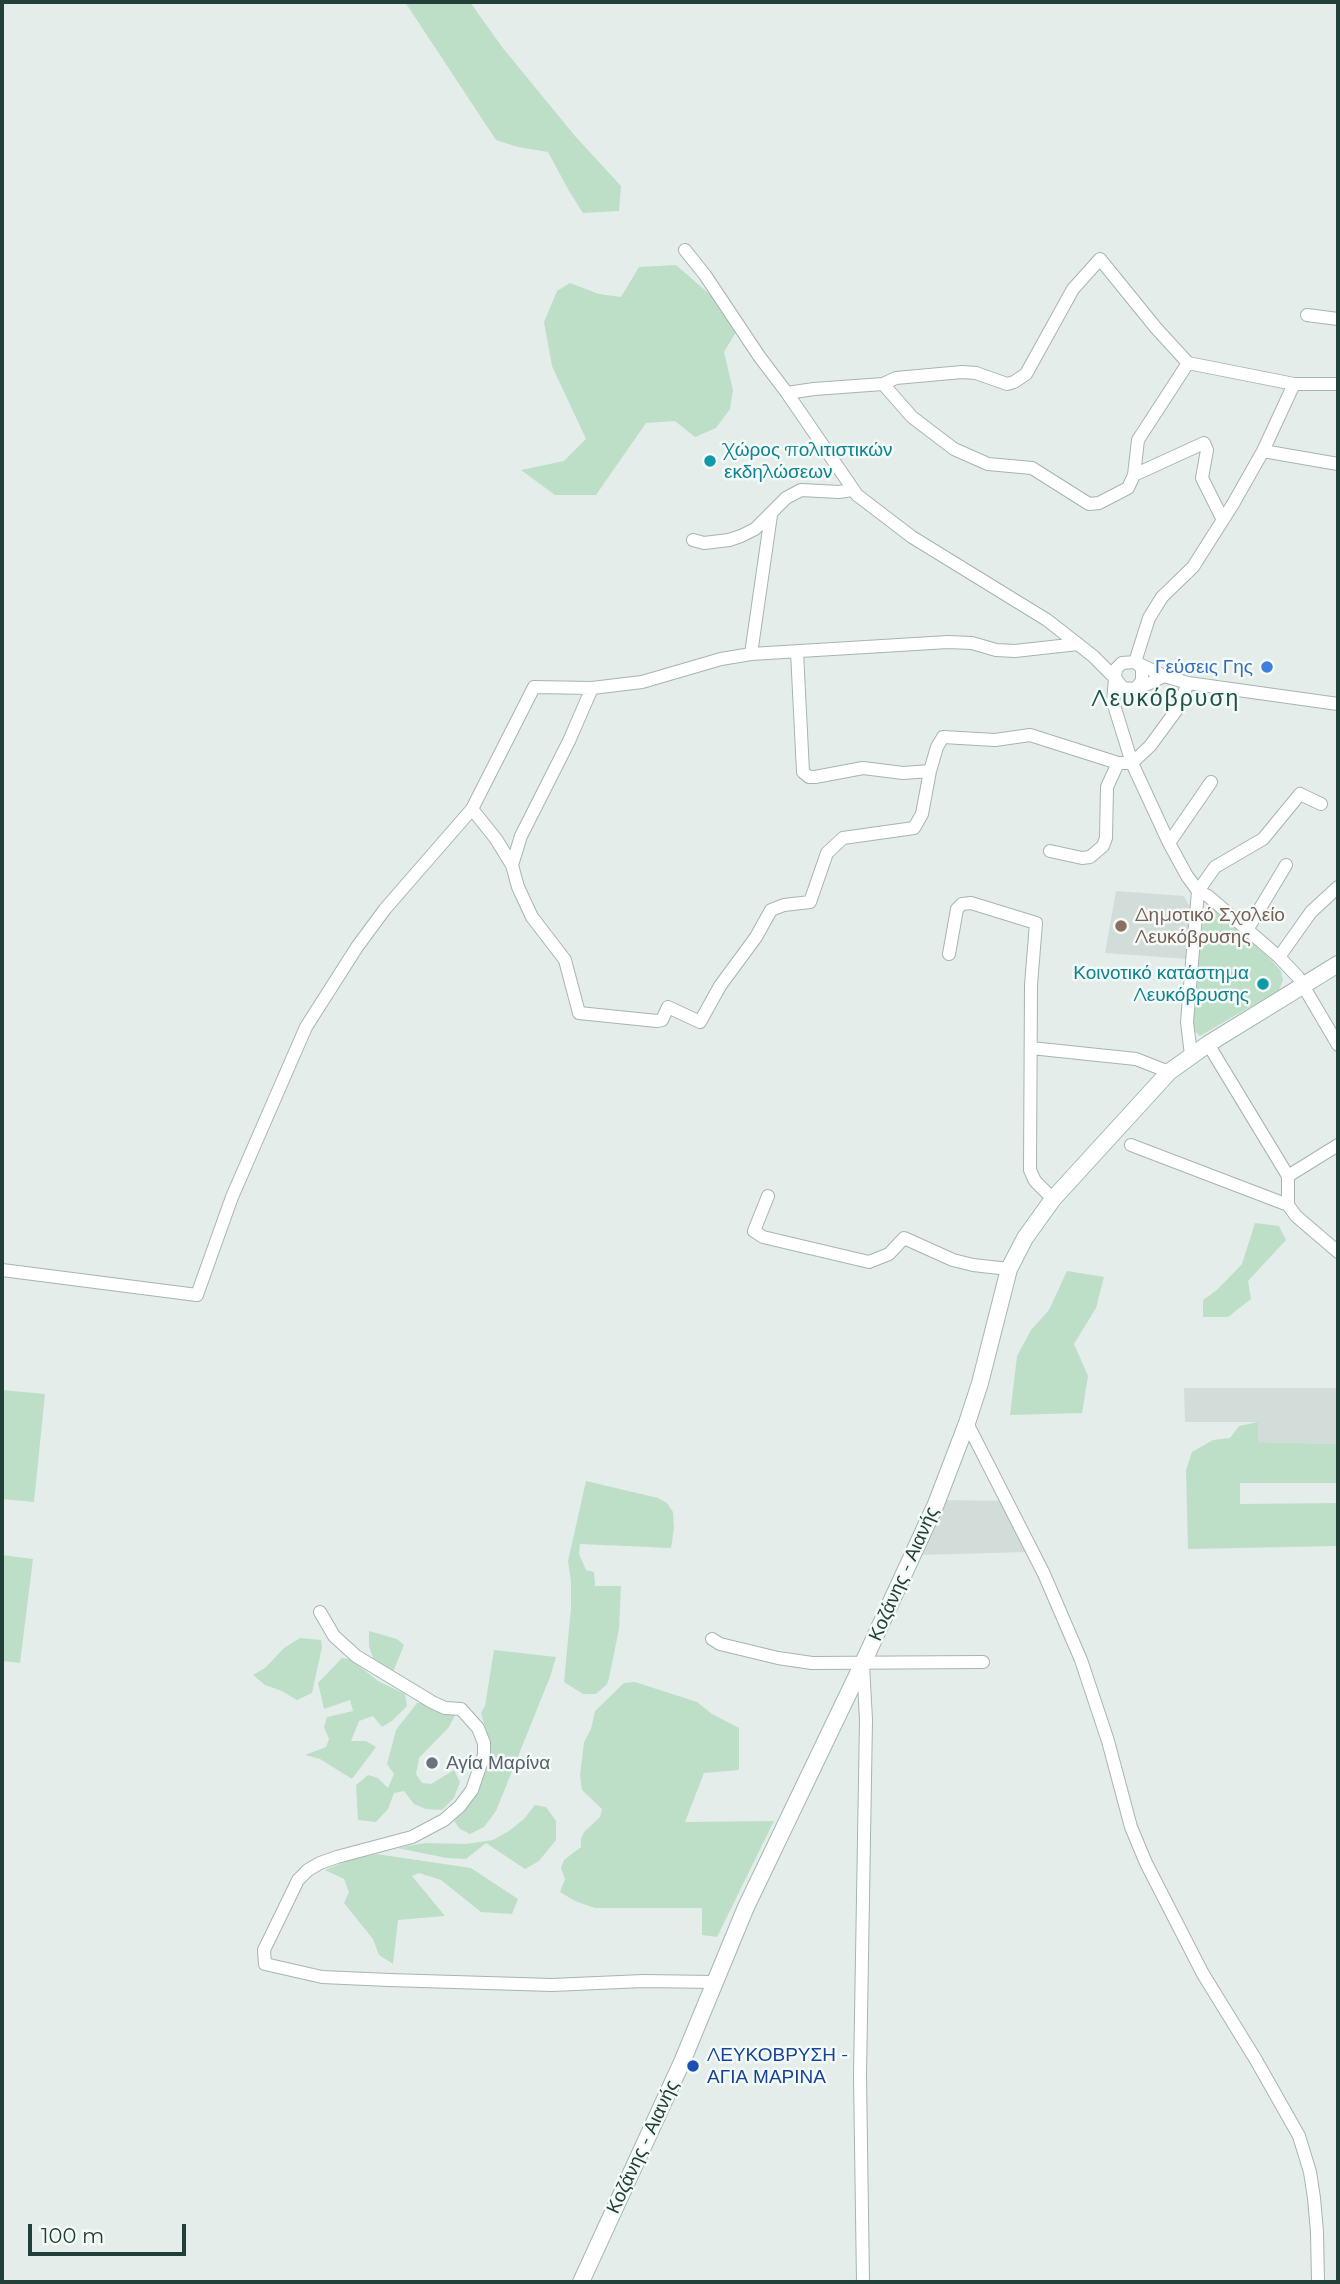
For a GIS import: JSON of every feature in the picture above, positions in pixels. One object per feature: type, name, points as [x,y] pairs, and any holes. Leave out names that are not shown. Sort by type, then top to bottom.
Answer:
[{"type":"main road","name":"Κοζάνης - Αιανής","points":[[581,2282],[658,2115],[758,1882],[936,1504],[980,1383],[1009,1269],[1025,1238],[1053,1199],[1169,1072],[1208,1044],[1338,964]]},
{"type":"street","points":[[685,250],[705,275],[852,490],[912,537],[1013,598],[1078,644],[1115,678],[1119,686],[1134,688]]},
{"type":"street","points":[[787,393],[883,384],[895,378],[962,372],[976,373],[1007,384],[1021,379],[1073,289],[1100,259],[1188,363],[1294,384],[1338,384]]},
{"type":"street","points":[[1307,315],[1338,319]]},
{"type":"street","points":[[883,384],[912,417],[954,449],[988,464],[1032,468],[1089,504],[1099,503],[1128,488],[1134,475],[1138,440],[1188,363]]},
{"type":"street","points":[[1131,662],[1149,618],[1163,597],[1193,567],[1223,520],[1263,451],[1294,384]]},
{"type":"street","points":[[1134,475],[1204,443],[1207,450],[1202,478],[1223,520]]},
{"type":"street","points":[[1263,451],[1338,464]]},
{"type":"street","points":[[693,540],[704,543],[729,540],[755,528],[786,498],[801,490],[852,490]]},
{"type":"street","points":[[751,654],[771,515]]},
{"type":"street","points":[[2,1270],[197,1295],[232,1197],[306,1027],[357,947],[385,909],[472,809],[534,687],[592,688],[642,682],[722,659],[751,654],[948,642],[972,643],[996,650],[1015,651],[1078,644]]},
{"type":"street","points":[[797,652],[803,772],[809,777],[815,777],[863,768],[903,773],[930,771]]},
{"type":"street","points":[[1093,656],[1131,662],[1188,683],[1338,704]]},
{"type":"street","points":[[1134,688],[1143,677],[1142,668],[1131,662],[1119,665],[1113,702],[1125,763],[1168,843],[1198,891],[1208,896],[1279,957],[1303,986],[1338,1045]]},
{"type":"street","points":[[1114,693],[1164,676]]},
{"type":"street","points":[[1050,851],[1082,858],[1090,857],[1103,846],[1106,838],[1107,787],[1125,763],[1150,746],[1178,708],[1188,683]]},
{"type":"street","points":[[512,865],[521,836],[569,741],[592,688]]},
{"type":"street","points":[[472,809],[512,865],[524,903],[532,917],[565,960],[579,1013],[657,1021],[662,1020],[668,1007],[700,1022],[720,986],[750,946],[771,910],[784,905],[810,902],[827,853],[843,838],[914,828],[922,814],[930,771],[943,737],[995,740],[1030,735],[1125,763]]},
{"type":"street","points":[[1168,843],[1211,782]]},
{"type":"street","points":[[1191,1055],[1187,1022],[1198,891],[1215,867],[1263,839],[1300,794],[1321,804]]},
{"type":"street","points":[[1247,930],[1286,866]]},
{"type":"street","points":[[1279,957],[1311,912],[1338,887]]},
{"type":"street","points":[[949,954],[957,909],[962,904],[971,903],[1036,923],[1032,961],[1030,1170],[1035,1181],[1053,1199]]},
{"type":"street","points":[[1208,1044],[1288,1177],[1288,1205]]},
{"type":"street","points":[[1031,1048],[1136,1059],[1169,1072]]},
{"type":"street","points":[[1131,1144],[1288,1205],[1296,1216],[1338,1252]]},
{"type":"street","points":[[1288,1177],[1338,1145]]},
{"type":"street","points":[[768,1196],[754,1231],[763,1237],[869,1262],[889,1254],[904,1238],[953,1260],[1009,1269]]},
{"type":"street","points":[[967,1423],[1044,1574],[1076,1648],[1108,1741],[1131,1827],[1146,1863],[1203,1973],[1256,2060],[1301,2143],[1314,2198],[1318,2282]]},
{"type":"street","points":[[320,1612],[334,1636],[356,1656],[432,1702],[445,1708],[461,1709],[478,1728],[484,1743],[484,1755],[472,1790],[460,1806],[444,1820],[412,1837],[320,1863],[308,1870],[298,1880],[264,1950],[265,1964],[322,1977],[389,1980],[552,1985],[643,1981],[715,1982]]},
{"type":"street","points":[[712,1639],[720,1644],[778,1658],[812,1663],[983,1662]]},
{"type":"street","points":[[863,1663],[866,1720],[860,2075],[863,2282]]},
{"type":"shaded area","points":[[1116,891],[1184,896],[1192,911],[1188,959],[1105,953]]},
{"type":"shaded area","points":[[1184,1388],[1338,1388],[1338,1444],[1258,1442],[1258,1422],[1185,1422]]},
{"type":"shaded area","points":[[946,1500],[1004,1501],[1028,1552],[920,1555]]},
{"type":"green space","points":[[405,2],[470,2],[502,47],[575,136],[621,186],[619,211],[583,213],[548,152],[496,140]]},
{"type":"green space","points":[[676,265],[713,297],[736,332],[724,352],[733,390],[730,409],[716,428],[695,437],[675,421],[646,423],[596,495],[555,495],[521,470],[564,461],[586,439],[552,366],[544,322],[557,291],[570,283],[599,294],[621,297],[639,267]]},
{"type":"green space","points":[[1208,906],[1212,906],[1272,961],[1281,971],[1283,980],[1279,990],[1200,1036],[1192,1029],[1203,912]]},
{"type":"green space","points":[[1255,1223],[1279,1226],[1286,1240],[1248,1281],[1251,1299],[1228,1317],[1203,1317],[1203,1300],[1217,1290],[1242,1264]]},
{"type":"green space","points":[[1067,1271],[1104,1277],[1096,1308],[1074,1344],[1088,1376],[1082,1413],[1010,1415],[1017,1356],[1031,1330],[1049,1310]]},
{"type":"green space","points":[[2,1390],[45,1394],[34,1502],[2,1499]]},
{"type":"green space","points":[[1258,1422],[1258,1442],[1338,1444],[1338,1483],[1240,1483],[1240,1504],[1338,1503],[1338,1546],[1188,1549],[1186,1470],[1192,1452],[1213,1440],[1230,1438],[1239,1426]]},
{"type":"green space","points":[[586,1481],[658,1498],[667,1503],[673,1512],[674,1528],[671,1548],[580,1544],[579,1554],[586,1570],[594,1572],[595,1586],[621,1586],[619,1629],[609,1678],[607,1684],[596,1694],[583,1694],[564,1682],[571,1608],[568,1561]]},
{"type":"green space","points":[[2,1555],[33,1559],[20,1663],[2,1661]]},
{"type":"green space","points":[[369,1631],[397,1639],[404,1645],[393,1672],[373,1658],[369,1646]]},
{"type":"green space","points":[[300,1638],[321,1640],[322,1647],[312,1693],[297,1700],[265,1685],[253,1675]]},
{"type":"green space","points":[[494,1650],[556,1657],[496,1811],[484,1827],[470,1834],[460,1829],[454,1821],[475,1795],[487,1769],[490,1754],[481,1713],[485,1706]]},
{"type":"green space","points":[[342,1658],[350,1659],[378,1681],[405,1694],[407,1706],[382,1727],[373,1716],[359,1721],[351,1741],[366,1741],[376,1747],[352,1779],[320,1759],[305,1755],[326,1747],[329,1739],[324,1727],[327,1717],[353,1711],[350,1700],[324,1709],[318,1683]]},
{"type":"green space","points":[[635,1682],[697,1702],[712,1714],[739,1728],[739,1770],[704,1773],[685,1822],[774,1821],[717,1937],[702,1935],[702,1908],[595,1908],[560,1892],[565,1879],[561,1868],[564,1860],[581,1847],[584,1832],[600,1817],[602,1809],[582,1790],[580,1776],[584,1742],[591,1729],[595,1711],[624,1683]]},
{"type":"green space","points":[[417,1703],[427,1703],[455,1715],[449,1727],[419,1758],[416,1774],[422,1783],[431,1784],[454,1770],[460,1782],[454,1798],[442,1810],[426,1809],[414,1804],[404,1791],[394,1793],[388,1809],[376,1822],[358,1820],[356,1785],[368,1775],[378,1778],[388,1788],[394,1774],[387,1764],[396,1730]]},
{"type":"green space","points":[[535,1805],[546,1807],[556,1821],[556,1840],[539,1861],[525,1869],[486,1843],[466,1859],[397,1848],[425,1843],[466,1844],[493,1840],[524,1819]]},
{"type":"green space","points":[[376,1854],[471,1868],[518,1899],[512,1914],[481,1912],[441,1880],[419,1873],[412,1876],[445,1916],[398,1920],[393,1964],[379,1955],[373,1939],[344,1903],[349,1892],[344,1879],[325,1870]]},
{"type":"place","name":"Χώρος πολιτιστικών εκδηλώσεων","points":[[710,461]]},
{"type":"place","name":"Γεύσεις Γης","points":[[1267,667]]},
{"type":"place","name":"Δημοτικό Σχολείο Λευκόβρυσης","points":[[1121,926]]},
{"type":"place","name":"Κοινοτικό κατάστημα Λευκόβρυσης","points":[[1263,984]]},
{"type":"place","name":"Αγία Μαρίνα","points":[[432,1763]]},
{"type":"place","name":"ΛΕΥΚΟΒΡΥΣΗ - ΑΓΙΑ ΜΑΡΙΝΑ","points":[[693,2066]]},
{"type":"district","name":"Λευκόβρυση","points":[[1166,699]]}]
